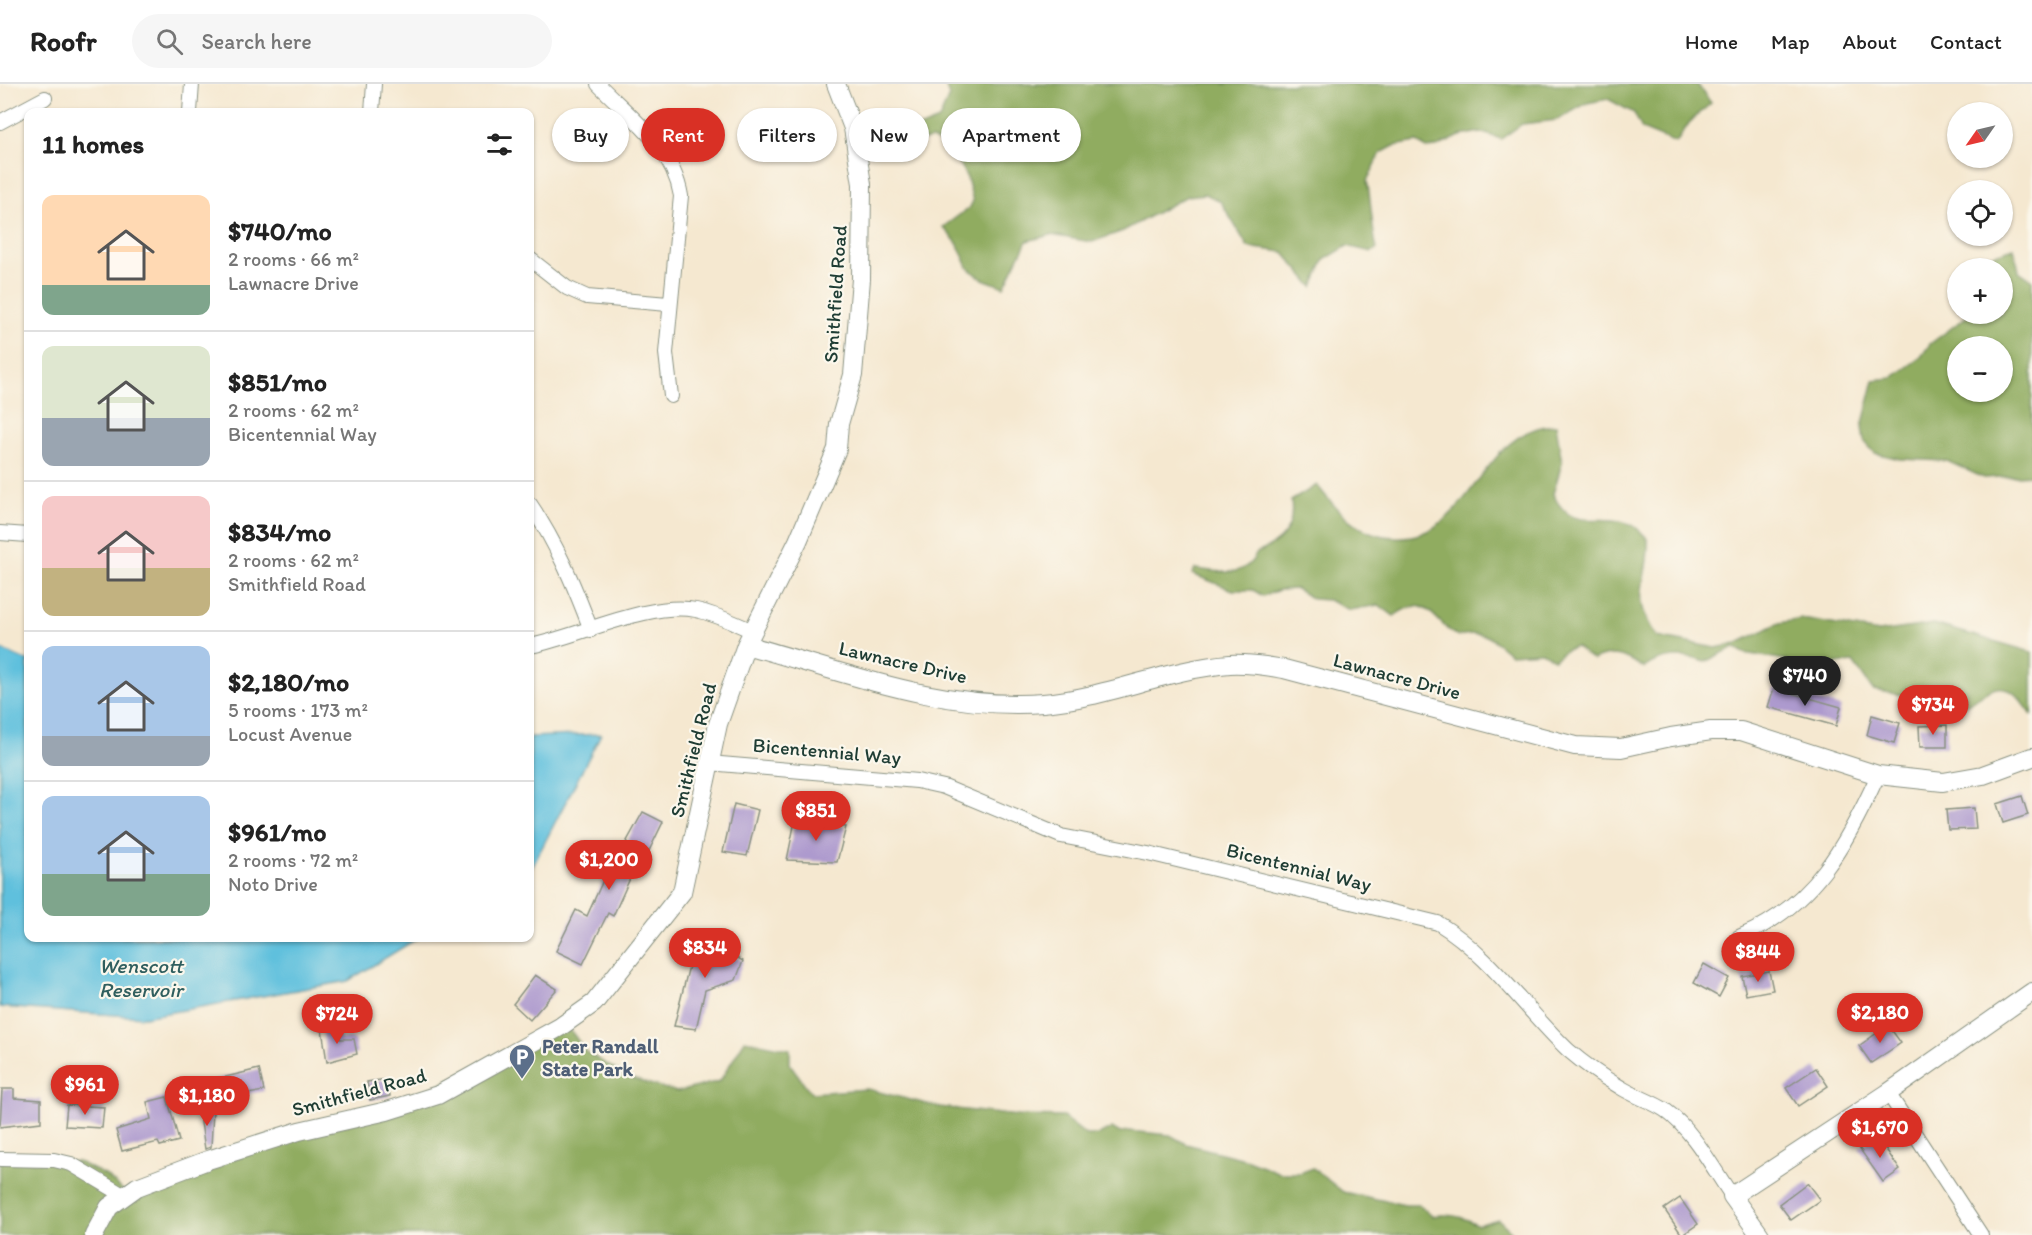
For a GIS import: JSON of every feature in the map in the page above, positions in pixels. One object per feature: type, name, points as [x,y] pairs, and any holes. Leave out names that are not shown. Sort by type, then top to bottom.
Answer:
[{"type":"street","points":[[190,108],[192,84]]},
{"type":"street","points":[[372,108],[374,84]]},
{"type":"street","points":[[598,84],[660,146],[678,180],[681,196],[668,304],[666,353],[671,396]]},
{"type":"street","name":"Smithfield Road","points":[[94,1235],[109,1207],[137,1187],[207,1160],[299,1131],[387,1111],[438,1095],[560,1027],[594,1003],[682,892],[718,724],[749,638],[798,541],[837,449],[839,424],[853,375],[861,279],[862,184],[853,128],[836,84]]},
{"type":"street","points":[[26,108],[45,98]]},
{"type":"street","points":[[0,122],[24,109]]},
{"type":"street","points":[[534,262],[567,288],[587,297],[668,304]]},
{"type":"street","points":[[534,510],[550,533],[567,567],[591,630]]},
{"type":"street","points":[[0,533],[24,535]]},
{"type":"street","points":[[534,645],[648,613],[673,609],[695,610],[724,618],[749,638]]},
{"type":"street","name":"Lawnacre Drive","points":[[749,638],[849,677],[987,703],[1046,703],[1120,690],[1216,665],[1246,663],[1284,669],[1575,746],[1622,748],[1711,731],[1741,731],[1878,775],[1943,782],[1983,775],[2032,757]]},
{"type":"street","name":"Bicentennial Way","points":[[709,763],[917,781],[944,787],[1061,836],[1148,853],[1438,923],[1457,934],[1571,1052],[1620,1087],[1664,1110],[1686,1128],[1760,1235]]},
{"type":"street","points":[[1739,937],[1766,926],[1784,914],[1824,872],[1845,842],[1878,775]]},
{"type":"street","points":[[1732,1196],[1888,1093],[2032,992]]},
{"type":"street","points":[[1888,1093],[1981,1235]]},
{"type":"street","points":[[0,1160],[54,1160],[71,1164],[123,1195]]},
{"type":"green space","points":[[945,84],[1697,84],[1711,103],[1689,123],[1676,143],[1642,129],[1634,113],[1608,99],[1587,103],[1557,120],[1522,124],[1501,139],[1480,132],[1460,136],[1437,147],[1427,148],[1417,142],[1394,146],[1381,153],[1367,181],[1377,249],[1372,252],[1347,246],[1324,260],[1313,287],[1283,252],[1248,247],[1221,202],[1206,194],[1187,196],[1123,231],[1092,242],[1051,235],[1027,241],[1004,287],[983,279],[969,269],[957,243],[943,227],[970,207],[973,201],[967,178],[958,162],[1081,162],[1081,108],[944,108],[949,96]]},
{"type":"green space","points":[[941,115],[941,143],[929,139],[929,124],[939,120]]},
{"type":"green space","points":[[2014,248],[2019,271],[2032,280],[2032,475],[1984,478],[1947,461],[1900,459],[1875,453],[1864,441],[1862,427],[1874,380],[1892,378],[1921,357],[1930,344],[1957,324],[2013,324],[2013,258],[1983,258]]},
{"type":"green space","points":[[1556,425],[1562,463],[1553,494],[1560,507],[1577,518],[1630,524],[1648,539],[1648,555],[1641,598],[1648,622],[1657,637],[1716,648],[1736,644],[1779,623],[1802,619],[1879,632],[1934,624],[2032,652],[2032,715],[2014,693],[2006,689],[1991,690],[1959,709],[1942,696],[1916,708],[1901,695],[1873,690],[1853,662],[1827,665],[1822,663],[1803,670],[1786,660],[1744,653],[1734,647],[1705,662],[1698,659],[1674,657],[1658,660],[1644,668],[1631,660],[1613,655],[1593,660],[1576,647],[1566,650],[1554,659],[1542,652],[1510,654],[1487,636],[1475,634],[1458,636],[1423,607],[1415,606],[1394,616],[1379,605],[1350,610],[1328,600],[1313,599],[1296,589],[1279,590],[1263,596],[1253,590],[1233,590],[1192,574],[1195,569],[1230,572],[1245,567],[1252,562],[1257,553],[1273,545],[1284,534],[1291,520],[1291,501],[1317,485],[1341,513],[1370,532],[1394,537],[1420,534],[1442,522],[1459,505],[1491,463],[1509,444],[1530,431]]},
{"type":"green space","points":[[566,1024],[586,1052],[629,1078],[677,1092],[720,1081],[745,1040],[790,1049],[790,1064],[811,1093],[867,1089],[939,1107],[1018,1116],[1063,1117],[1086,1135],[1099,1135],[1112,1128],[1120,1133],[1128,1131],[1170,1135],[1186,1144],[1245,1159],[1280,1173],[1300,1173],[1313,1168],[1343,1192],[1405,1205],[1419,1205],[1432,1216],[1456,1216],[1478,1225],[1498,1219],[1515,1235],[0,1235],[0,1161],[78,1162],[105,1175],[125,1192],[380,1113]]},
{"type":"water","name":"Wenscott Reservoir","points":[[0,649],[24,659],[24,942],[411,942],[348,981],[144,1017],[0,1007]]},
{"type":"water","points":[[601,734],[534,863],[534,737]]},
{"type":"building","points":[[1774,688],[1841,707],[1836,726],[1768,707]]},
{"type":"building","points":[[1872,715],[1900,723],[1894,743],[1867,735]]},
{"type":"building","points":[[1947,725],[1947,747],[1920,747],[1919,726]]},
{"type":"building","points":[[2022,796],[2028,815],[2003,823],[1997,804]]},
{"type":"building","points":[[734,804],[758,810],[747,856],[723,852]]},
{"type":"building","points":[[1974,808],[1976,829],[1948,830],[1946,810]]},
{"type":"building","points":[[643,812],[663,822],[642,865],[637,863],[613,916],[608,913],[583,964],[556,951],[576,910],[587,916],[609,867],[612,868]]},
{"type":"building","points":[[795,821],[846,827],[837,862],[787,860]]},
{"type":"building","points":[[697,934],[743,961],[736,980],[705,990],[696,1029],[674,1026]]},
{"type":"building","points":[[1704,964],[1729,978],[1719,997],[1694,983]]},
{"type":"building","points":[[1769,971],[1773,990],[1746,995],[1742,976]]},
{"type":"building","points":[[535,975],[557,989],[530,1020],[513,1004]]},
{"type":"building","points":[[337,1025],[340,1039],[354,1039],[357,1054],[327,1062],[322,1029]]},
{"type":"building","points":[[1888,1025],[1901,1043],[1871,1063],[1859,1046]]},
{"type":"building","points":[[1816,1068],[1828,1086],[1798,1106],[1786,1088]]},
{"type":"building","points":[[259,1069],[264,1091],[220,1099],[213,1080]]},
{"type":"building","points":[[387,1079],[390,1096],[370,1100],[367,1082]]},
{"type":"building","points":[[2,1089],[14,1089],[14,1098],[41,1100],[41,1122],[0,1127]]},
{"type":"building","points":[[167,1097],[179,1141],[160,1146],[158,1142],[122,1151],[116,1130],[151,1119],[147,1102]]},
{"type":"building","points":[[67,1105],[104,1107],[102,1128],[65,1126]]},
{"type":"building","points":[[199,1109],[213,1111],[211,1147],[205,1149]]},
{"type":"building","points":[[1877,1136],[1900,1170],[1883,1182],[1859,1148]]},
{"type":"building","points":[[1807,1183],[1820,1200],[1791,1220],[1779,1204]]},
{"type":"building","points":[[1680,1198],[1698,1224],[1682,1235],[1664,1209]]},
{"type":"place","name":"Peter Randall State Park","points":[[522,1080]]}]
